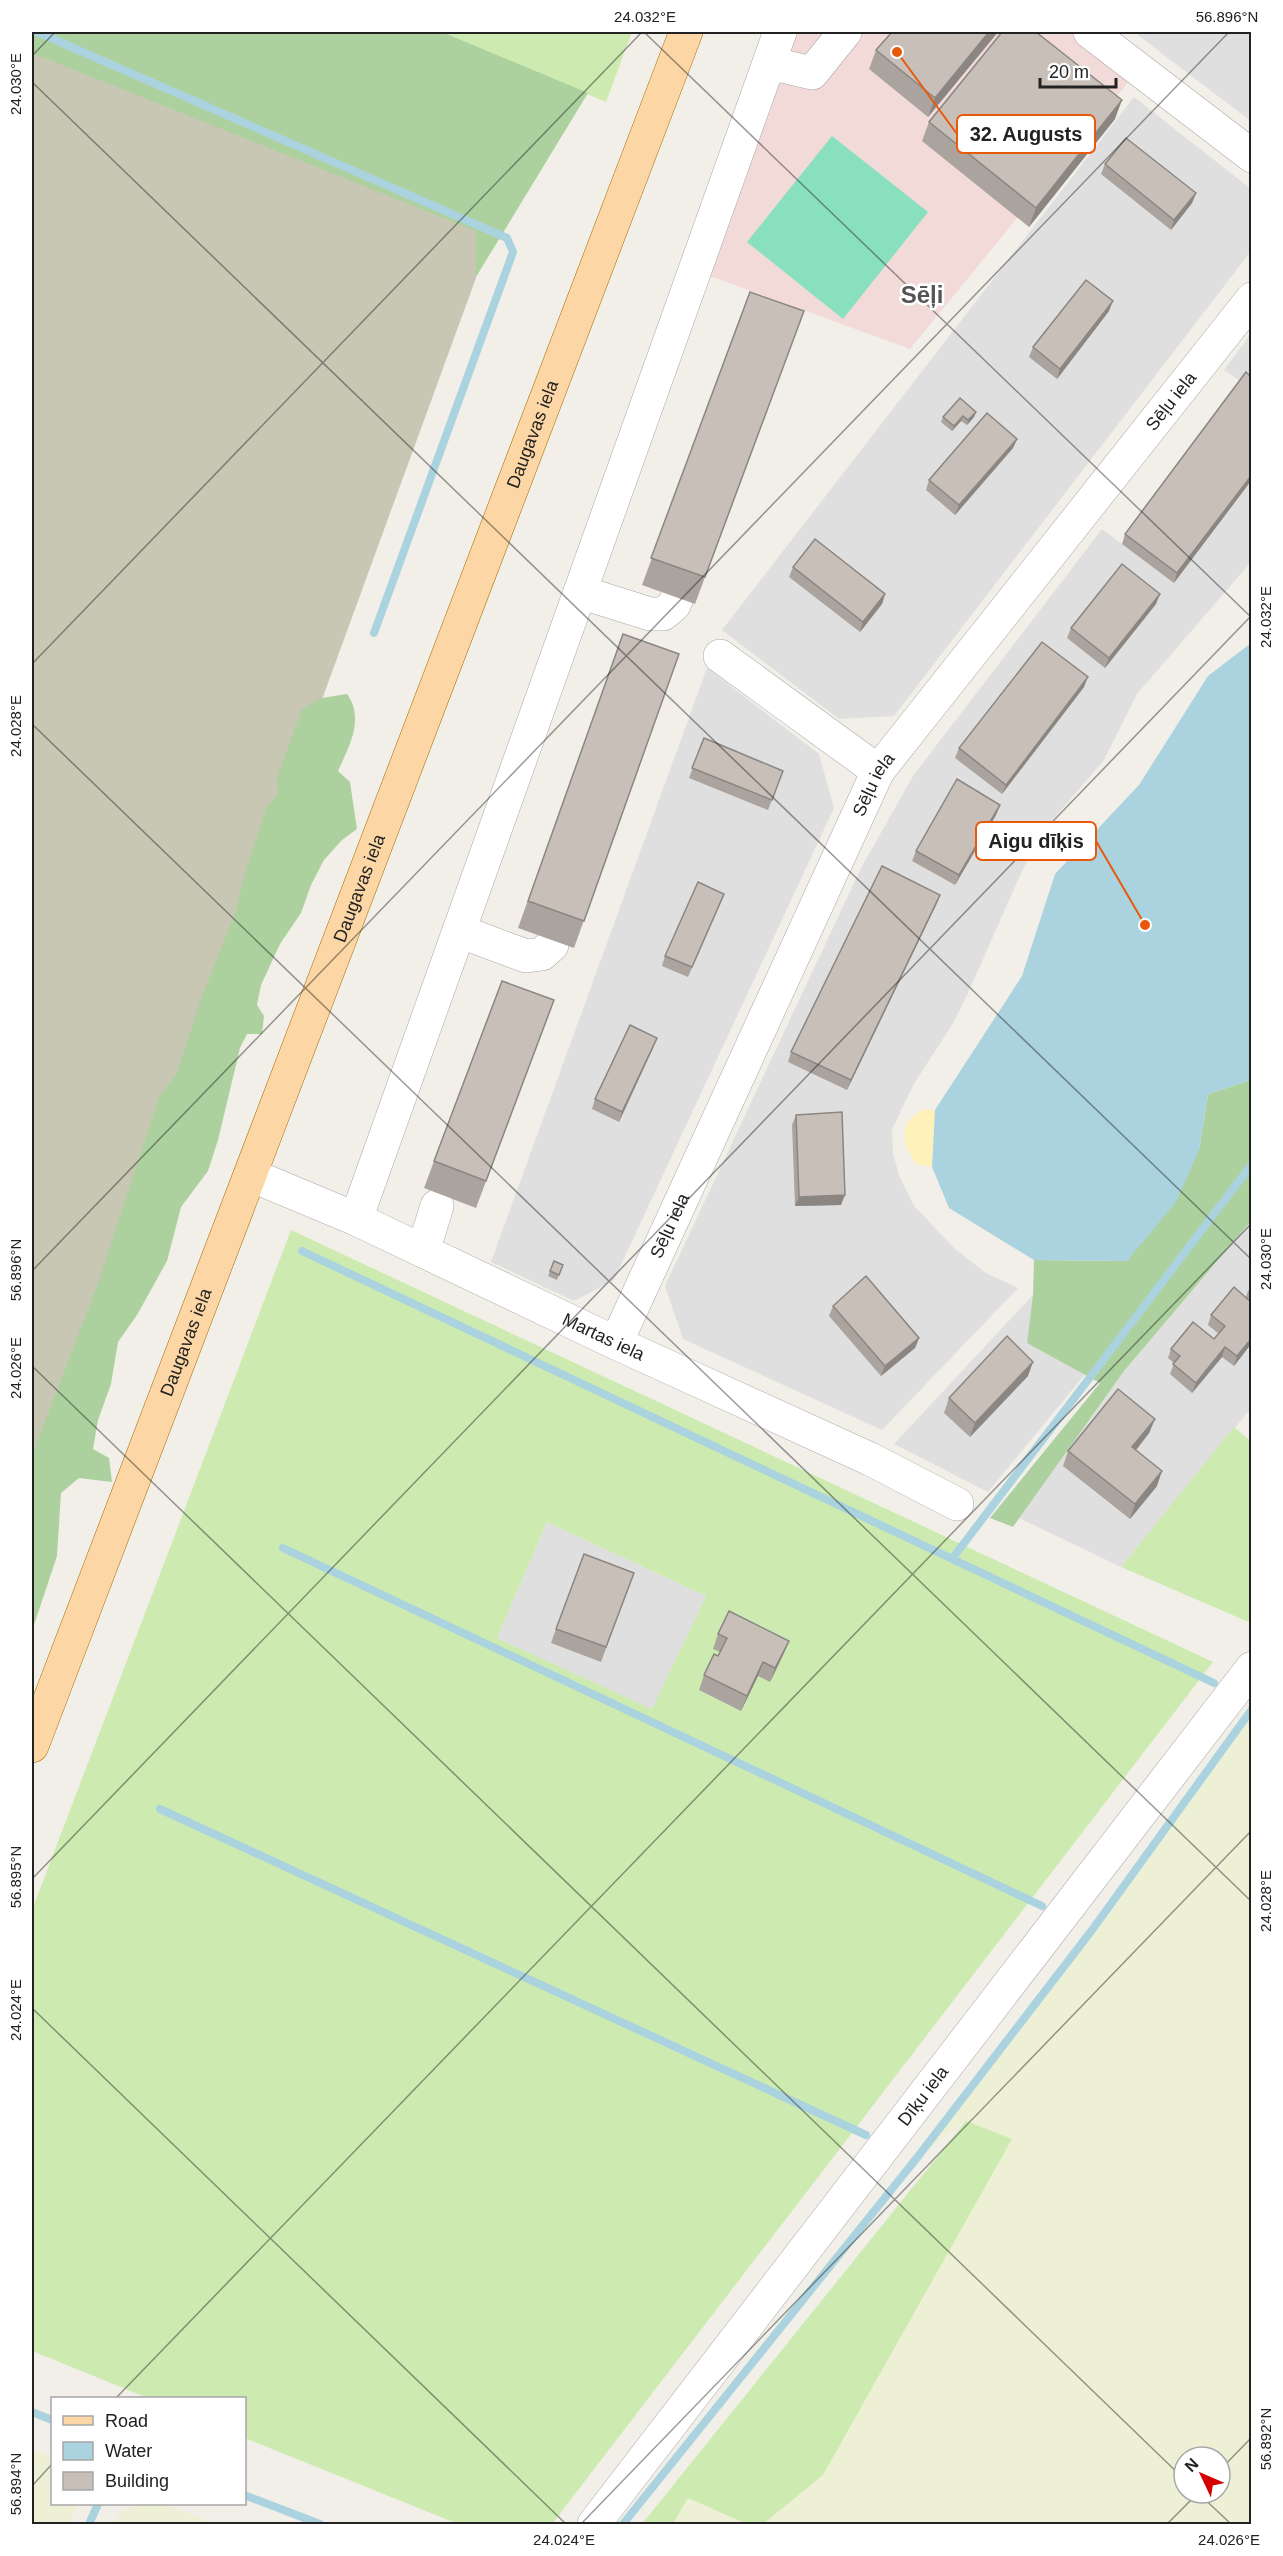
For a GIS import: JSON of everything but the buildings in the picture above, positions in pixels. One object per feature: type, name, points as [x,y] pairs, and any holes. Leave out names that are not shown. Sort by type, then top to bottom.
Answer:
[{"type":"main road","name":"Daugavas iela","points":[[32,1746],[686,32]]},
{"type":"street","points":[[356,1219],[780,32]]},
{"type":"street","points":[[769,63],[812,73],[845,32]]},
{"type":"street","points":[[1090,32],[1251,156]]},
{"type":"street","name":"Sēļu iela","points":[[616,1343],[878,771],[1251,299]]},
{"type":"street","points":[[580,592],[650,614],[663,614],[674,606],[676,598]]},
{"type":"street","points":[[720,656],[878,771]]},
{"type":"street","points":[[459,931],[526,956],[542,954],[552,945]]},
{"type":"street","name":"Martas iela","points":[[251,1175],[356,1219],[616,1343],[870,1459],[957,1504]]},
{"type":"street","points":[[423,1251],[437,1206]]},
{"type":"street","name":"Dīķu iela","points":[[594,2524],[1251,1668]]},
{"type":"shaded area","points":[[794,32],[1071,32],[1131,79],[910,349],[707,275]]},
{"type":"shaded area","points":[[1134,32],[1251,32],[1251,121],[1198,81]]},
{"type":"shaded area","points":[[32,36],[477,231],[476,278],[32,1493]]},
{"type":"shaded area","points":[[1134,97],[1251,189],[1251,251],[894,716],[839,719],[722,630]]},
{"type":"shaded area","points":[[1251,334],[1251,562],[1137,694],[1104,760],[1046,828],[1022,871],[952,1025],[915,1082],[892,1129],[893,1154],[899,1175],[914,1206],[955,1249],[986,1273],[1018,1288],[882,1430],[683,1339],[665,1286],[861,868],[913,776],[1102,529],[1122,544],[1242,382],[1224,370]]},
{"type":"shaded area","points":[[707,668],[819,754],[834,808],[614,1280],[574,1301],[491,1262]]},
{"type":"shaded area","points":[[1251,1220],[1251,1408],[1121,1567],[1019,1518],[1124,1371]]},
{"type":"shaded area","points":[[1033,1295],[1105,1350],[988,1492],[894,1444]]},
{"type":"shaded area","points":[[547,1522],[706,1596],[652,1710],[497,1638]]},
{"type":"shaded area","points":[[1251,1709],[1251,2524],[763,2524],[823,2475],[966,2121],[916,2159],[1092,1930]]},
{"type":"shaded area","points":[[32,2448],[51,2456],[51,2505],[77,2505],[70,2524],[32,2524]]},
{"type":"shaded area","points":[[688,2498],[747,2524],[673,2524]]},
{"type":"shaded area","points":[[137,2505],[166,2505],[218,2524],[114,2524],[121,2512]]},
{"type":"green space","points":[[32,32],[442,32],[588,93],[476,277],[476,231],[32,53]]},
{"type":"green space","points":[[442,32],[632,32],[606,102]]},
{"type":"green space","points":[[832,136],[928,212],[843,319],[747,242]]},
{"type":"green space","points":[[347,694],[355,713],[355,723],[338,771],[350,782],[357,829],[342,840],[324,860],[311,885],[301,913],[280,944],[261,985],[257,1005],[264,1016],[262,1034],[247,1034],[240,1048],[218,1140],[208,1171],[181,1207],[167,1261],[137,1315],[118,1342],[111,1384],[98,1420],[93,1449],[109,1458],[112,1482],[79,1478],[61,1493],[57,1556],[32,1631],[32,1455],[99,1281],[159,1097],[177,1073],[201,999],[236,911],[266,808],[278,794],[277,778],[302,709],[322,698]]},
{"type":"green space","points":[[1251,1080],[1251,1221],[1124,1371],[1013,1527],[990,1518],[1100,1383],[1027,1343],[1033,1295],[1034,1260],[1127,1261],[1199,1150],[1208,1094]]},
{"type":"green space","points":[[291,1230],[1213,1662],[552,2524],[458,2524],[246,2438],[246,2397],[146,2397],[32,2351],[32,1910]],"holes":[[[547,1522],[706,1596],[652,1709],[497,1638]]]},
{"type":"green space","points":[[1234,1427],[1251,1441],[1251,1623],[1121,1567]]},
{"type":"green space","points":[[966,2121],[1012,2139],[823,2475],[763,2524],[747,2524],[688,2498],[673,2524],[642,2524]]},
{"type":"sand","points":[[922,1110],[935,1110],[932,1167],[916,1164],[905,1141],[905,1128]]},
{"type":"water","points":[[1251,643],[1251,1080],[1208,1094],[1199,1150],[1176,1202],[1127,1261],[1034,1260],[949,1208],[932,1167],[935,1110],[1022,976],[1055,874],[1139,785],[1208,676]]},
{"type":"waterway","points":[[37,32],[507,238],[513,252],[374,633]]},
{"type":"waterway","points":[[952,1559],[1252,1164]]},
{"type":"waterway","points":[[302,1251],[1214,1683]]},
{"type":"waterway","points":[[283,1548],[1042,1906]]},
{"type":"waterway","points":[[623,2524],[916,2159],[1092,1930],[1252,1709]]},
{"type":"waterway","points":[[160,1809],[866,2135]]},
{"type":"waterway","points":[[32,2412],[51,2420]]},
{"type":"waterway","points":[[246,2496],[320,2524]]},
{"type":"waterway","points":[[89,2524],[98,2505]]},
{"type":"place","name":"32. Augusts","points":[[897,52]]},
{"type":"place","name":"Aigu dīķis","points":[[1145,925]]},
{"type":"district","name":"Sēļi","points":[[922,294]]}]
